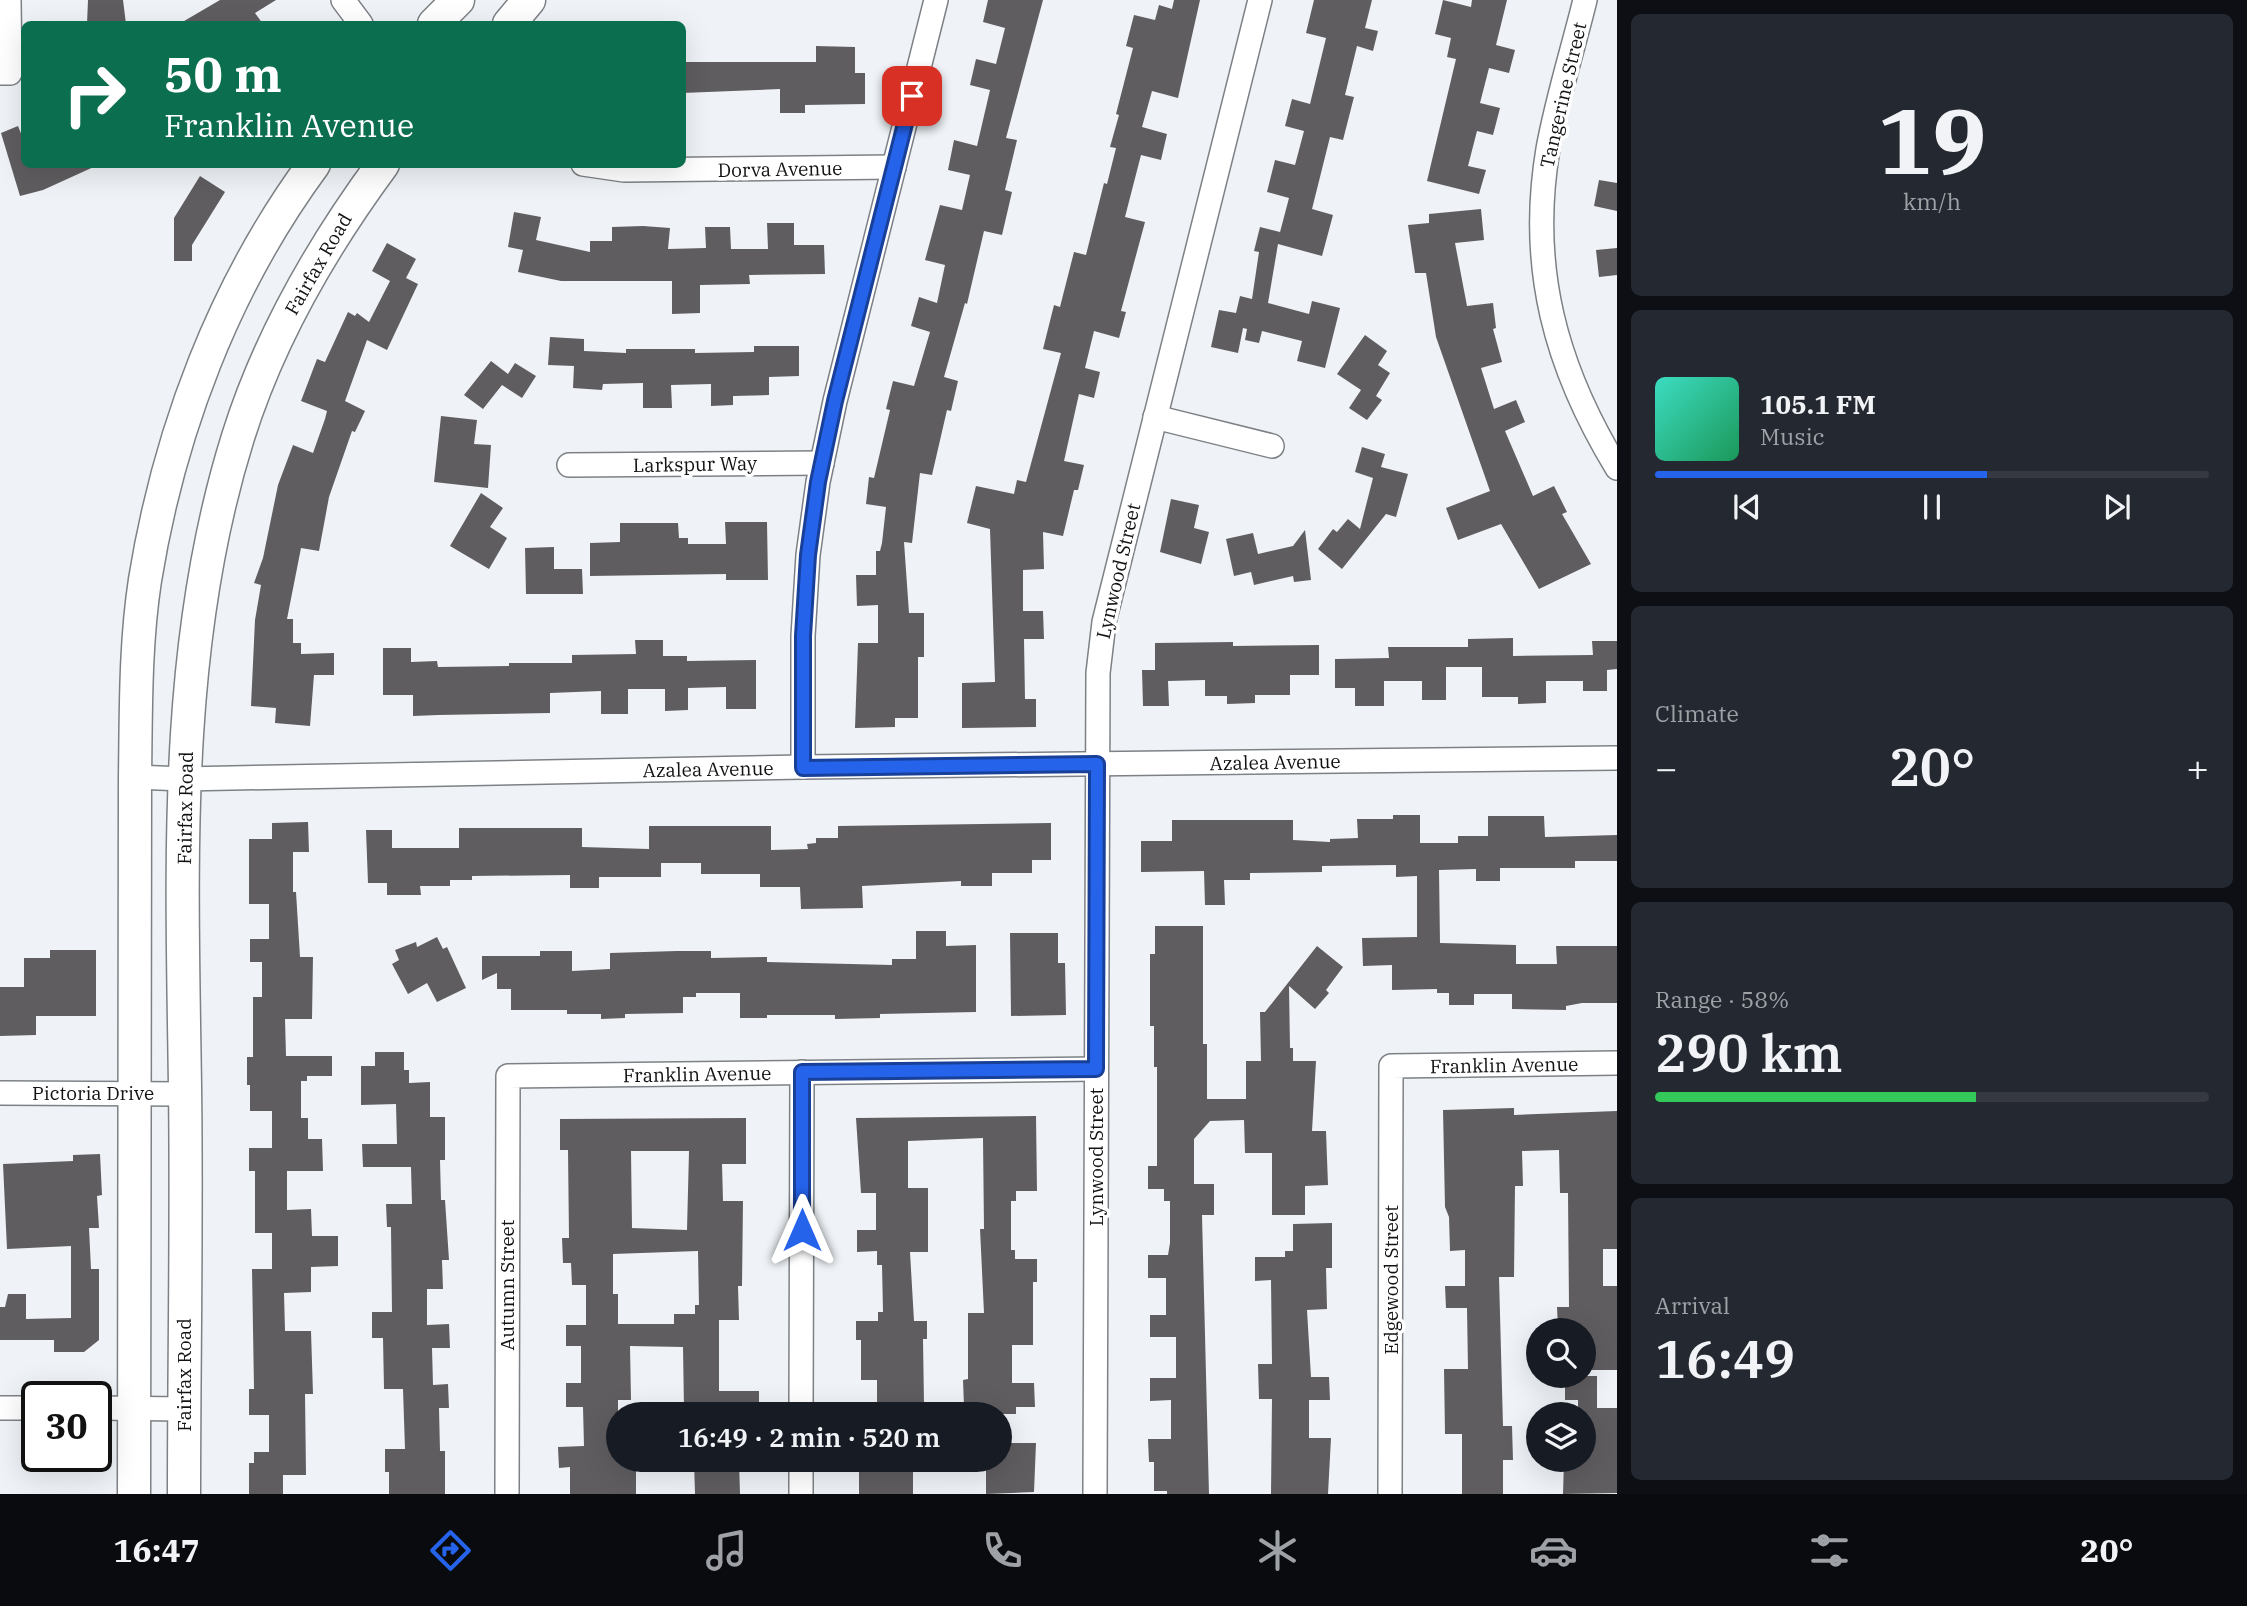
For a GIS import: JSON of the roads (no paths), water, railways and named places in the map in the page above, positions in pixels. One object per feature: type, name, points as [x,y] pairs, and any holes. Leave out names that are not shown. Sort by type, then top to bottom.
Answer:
[{"type":"main road","points":[[437,21],[457,0]]},
{"type":"main road","points":[[512,21],[529,0]]},
{"type":"main road","points":[[134,1494],[135,777],[137,664],[145,582],[160,501],[183,422],[209,351],[237,291],[269,233],[311,168]]},
{"type":"main road","name":"Fairfax Road","points":[[184,1494],[183,779],[202,580],[238,435],[290,311],[320,256],[380,168]]},
{"type":"street","points":[[5,73],[9,0]]},
{"type":"street","points":[[343,0],[358,21]]},
{"type":"street","points":[[803,768],[807,568],[822,463],[936,0]]},
{"type":"street","name":"Lynwood Street","points":[[1095,1494],[1098,673],[1104,622],[1260,0]]},
{"type":"street","name":"Tangerine Street","points":[[1585,0],[1549,148],[1543,191],[1541,243],[1554,329],[1569,378],[1591,425],[1617,468]]},
{"type":"street","name":"Dorva Avenue","points":[[610,168],[894,167]]},
{"type":"street","points":[[1155,417],[1272,446]]},
{"type":"street","name":"Larkspur Way","points":[[569,465],[822,463]]},
{"type":"street","name":"Azalea Avenue","points":[[135,777],[183,779],[1617,758]]},
{"type":"street","name":"Franklin Avenue","points":[[1391,1066],[1617,1063]]},
{"type":"street","name":"Edgewood Street","points":[[1390,1494],[1391,1066]]},
{"type":"street","name":"Franklin Avenue","points":[[508,1076],[1096,1069]]},
{"type":"street","points":[[801,1402],[802,1072]]},
{"type":"street","name":"Autumn Street","points":[[507,1494],[508,1076]]},
{"type":"street","name":"Pictoria Drive","points":[[0,1093],[185,1094]]},
{"type":"street","points":[[0,1408],[21,1408]]},
{"type":"street","points":[[112,1408],[184,1409]]},
{"type":"street","points":[[801,1472],[801,1494]]}]
